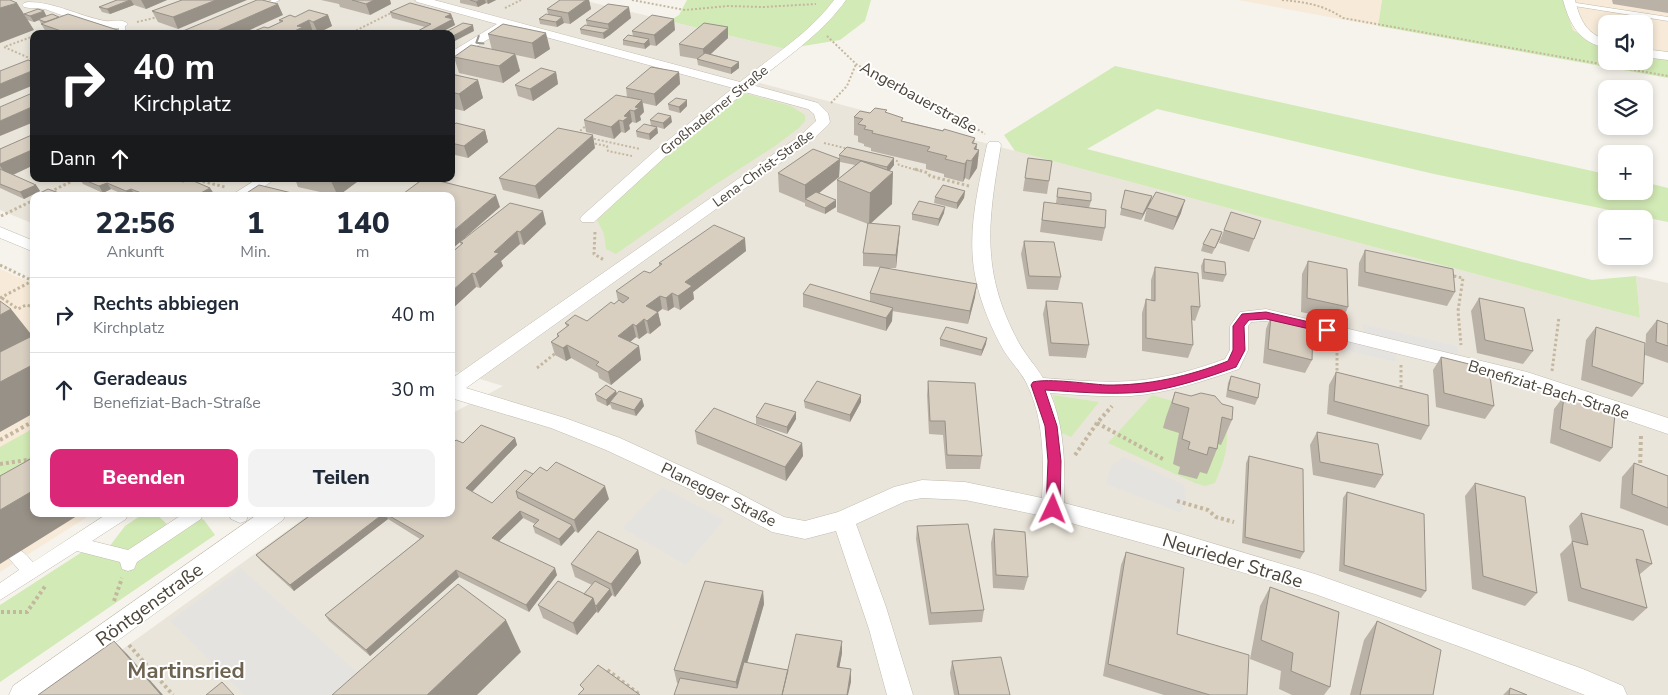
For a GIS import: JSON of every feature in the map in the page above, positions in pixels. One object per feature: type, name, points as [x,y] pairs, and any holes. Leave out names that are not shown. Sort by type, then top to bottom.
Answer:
[{"type":"street","name":"Lena-Christ-Straße","points":[[421,0],[813,106],[821,113],[823,122],[806,138],[455,387]]},
{"type":"street","name":"Großhaderner Straße","points":[[588,219],[656,157],[830,14],[839,1]]},
{"type":"street","points":[[1570,2],[1579,30],[1598,41]]},
{"type":"street","points":[[28,5],[42,5],[123,29]]},
{"type":"street","points":[[455,56],[506,24]]},
{"type":"street","points":[[1653,54],[1668,56]]},
{"type":"street","name":"Angerbauerstraße","points":[[994,146],[982,212],[980,243],[985,281],[1012,348],[1037,385],[1051,426],[1054,461],[1053,509]]},
{"type":"street","points":[[248,192],[262,182]]},
{"type":"street","points":[[2,235],[30,246]]},
{"type":"street","name":"Benefiziat-Bach-Straße","points":[[1037,385],[1109,389],[1145,387],[1211,372],[1232,364],[1239,350],[1239,326],[1246,316],[1266,316],[1400,347],[1550,386],[1668,426]]},
{"type":"street","name":"Planegger Straße","points":[[455,391],[524,412],[613,444],[721,494],[780,525],[806,530],[843,520]]},
{"type":"street","name":"Neurieder Straße","points":[[843,520],[902,493],[922,489],[965,491],[1053,509],[1168,540],[1315,584],[1470,639],[1583,681],[1614,695]]},
{"type":"street","points":[[0,592],[32,571],[55,563],[75,543],[115,517]]},
{"type":"street","points":[[75,543],[129,561],[191,517]]},
{"type":"street","name":"Röntgenstraße","points":[[22,695],[272,517]]},
{"type":"street","points":[[843,520],[876,609],[900,695]]},
{"type":"street","points":[[15,555],[32,571]]},
{"type":"lane","points":[[250,11],[278,0]]},
{"type":"lane","points":[[1570,2],[1668,19]]},
{"type":"path","points":[[632,0],[674,9],[695,10],[728,6],[783,7],[839,1]]},
{"type":"path","points":[[1282,0],[1311,3],[1331,10],[1343,18],[1668,76]]},
{"type":"path","points":[[357,30],[401,8]]},
{"type":"path","points":[[123,29],[164,14]]},
{"type":"path","points":[[0,48],[30,37]]},
{"type":"path","name":"Angerbauerstraße","points":[[832,40],[856,64],[908,95],[925,97],[994,140],[994,146]]},
{"type":"path","points":[[4,47],[30,58]]},
{"type":"path","points":[[821,113],[847,86],[856,64]]},
{"type":"path","points":[[588,124],[579,134],[582,137],[656,157]]},
{"type":"path","points":[[806,138],[851,150]]},
{"type":"path","points":[[583,141],[607,146],[608,151],[656,157]]},
{"type":"path","points":[[888,159],[897,161],[899,165],[928,173],[930,176],[986,191]]},
{"type":"path","points":[[50,192],[70,182]]},
{"type":"path","points":[[202,182],[234,192]]},
{"type":"path","points":[[0,216],[30,202]]},
{"type":"path","points":[[588,219],[596,234],[594,254],[618,271]]},
{"type":"path","points":[[0,265],[30,279]]},
{"type":"path","points":[[1443,274],[1463,278],[1458,311],[1463,363]]},
{"type":"path","points":[[0,298],[30,283]]},
{"type":"path","points":[[0,298],[18,309]]},
{"type":"path","points":[[10,313],[26,305],[30,306]]},
{"type":"path","points":[[1550,386],[1559,317]]},
{"type":"path","points":[[533,332],[560,349],[537,368]]},
{"type":"path","points":[[1337,332],[1337,378]]},
{"type":"path","points":[[1392,392],[1401,394],[1400,347]]},
{"type":"path","points":[[1074,457],[1097,423],[1114,403]]},
{"type":"path","points":[[1641,417],[1640,469],[1643,473]]},
{"type":"path","points":[[0,440],[30,423]]},
{"type":"path","points":[[1097,423],[1163,459]]},
{"type":"path","points":[[0,464],[30,459]]},
{"type":"path","points":[[25,468],[30,462]]},
{"type":"path","points":[[1177,501],[1208,510],[1216,517],[1234,522]]},
{"type":"path","points":[[129,561],[112,605],[121,625],[173,695]]},
{"type":"path","points":[[0,612],[27,612],[55,563]]},
{"type":"path","points":[[600,675],[606,669],[640,695]]},
{"type":"shaded area","name":"Martinsried","points":[[0,0],[582,0],[785,49],[749,80],[1640,318],[1636,276],[1668,283],[1668,695],[59,695],[306,517],[455,517],[455,412],[503,386],[455,371],[455,192],[30,192],[30,222],[0,210]]},
{"type":"shaded area","points":[[1238,0],[1382,0],[1378,26]]},
{"type":"shaded area","points":[[1563,0],[1668,0],[1668,59],[1653,56],[1653,15],[1598,15],[1598,43],[1573,30]]},
{"type":"shaded area","points":[[0,269],[30,282],[30,517],[87,517],[0,572]]},
{"type":"shaded area","points":[[1363,324],[1457,346],[1458,357],[1363,334]]},
{"type":"shaded area","points":[[1344,339],[1396,352],[1396,362],[1344,350]]},
{"type":"shaded area","points":[[1124,457],[1184,485],[1186,499],[1181,513],[1106,484],[1111,466]]},
{"type":"shaded area","points":[[662,487],[724,520],[686,565],[622,528]]},
{"type":"shaded area","points":[[241,568],[357,672],[331,695],[244,695],[170,621]]},
{"type":"green space","points":[[687,0],[871,0],[865,21],[840,40],[785,49],[669,21],[679,15]]},
{"type":"green space","points":[[1382,0],[1563,0],[1573,30],[1598,43],[1598,65],[1378,26]]},
{"type":"green space","points":[[1653,56],[1668,59],[1668,78],[1623,70],[1653,70]]},
{"type":"green space","points":[[1115,66],[1598,172],[1598,200],[1653,200],[1653,184],[1668,188],[1668,222],[1653,219],[1653,210],[1610,210],[1434,174],[1157,109],[1087,149],[1592,280],[1636,276],[1640,318],[1015,151],[1004,135]]},
{"type":"green space","points":[[744,93],[791,106],[805,115],[805,121],[799,128],[775,146],[707,190],[616,254],[606,249],[604,234],[597,220],[659,162]]},
{"type":"green space","points":[[1053,395],[1099,402],[1071,437],[1062,433]]},
{"type":"green space","points":[[1152,395],[1217,414],[1225,420],[1226,452],[1215,483],[1205,486],[1195,483],[1108,443]]},
{"type":"green space","points":[[30,430],[30,495],[0,513],[0,447]]},
{"type":"green space","points":[[138,517],[159,517],[167,524],[132,553],[109,547],[125,526]]},
{"type":"green space","points":[[197,517],[204,520],[215,535],[0,682],[0,605],[82,552],[128,564]]},
{"type":"building","points":[[0,0],[10,0],[17,3],[0,8]]},
{"type":"building","points":[[117,0],[130,0],[107,9],[99,7]]},
{"type":"building","points":[[182,0],[216,0],[173,17],[152,11]]},
{"type":"building","points":[[257,0],[278,4],[219,30],[185,30]]},
{"type":"building","points":[[352,0],[374,0],[366,4]]},
{"type":"building","points":[[560,0],[586,0],[568,13],[547,9]]},
{"type":"building","points":[[410,3],[451,14],[445,17],[453,19],[432,30],[420,30],[431,24],[390,12]]},
{"type":"building","points":[[608,4],[629,7],[608,24],[586,20]]},
{"type":"building","points":[[38,9],[44,11],[30,16],[24,14]]},
{"type":"building","points":[[309,10],[328,15],[313,22],[309,20],[297,26],[303,27],[297,30],[257,30],[264,27],[268,28],[283,21],[279,20],[290,15],[295,17]]},
{"type":"building","points":[[52,14],[59,17],[45,22],[38,19]]},
{"type":"building","points":[[68,14],[118,30],[58,30],[41,24]]},
{"type":"building","points":[[546,14],[562,17],[556,22],[539,19]]},
{"type":"building","points":[[652,15],[674,19],[654,35],[632,31]]},
{"type":"building","points":[[463,23],[473,25],[455,35],[455,30],[450,30]]},
{"type":"building","points":[[704,23],[728,27],[703,49],[679,44]]},
{"type":"building","points":[[503,24],[546,33],[532,43],[488,34]]},
{"type":"building","points":[[585,25],[609,29],[603,33],[580,29]]},
{"type":"building","points":[[628,35],[649,39],[644,44],[623,40]]},
{"type":"building","points":[[471,45],[515,54],[499,66],[455,56]]},
{"type":"building","points":[[705,53],[739,62],[731,68],[697,59]]},
{"type":"building","points":[[30,61],[30,72],[0,84],[0,71]]},
{"type":"building","points":[[651,67],[679,72],[654,94],[626,88]]},
{"type":"building","points":[[541,68],[556,72],[530,89],[515,85]]},
{"type":"building","points":[[455,75],[478,80],[459,94],[455,93]]},
{"type":"building","points":[[30,94],[30,108],[0,121],[0,107]]},
{"type":"building","points":[[616,95],[642,100],[635,107],[639,108],[634,111],[630,110],[624,116],[628,117],[623,121],[619,120],[611,127],[584,120]]},
{"type":"building","points":[[676,98],[687,100],[679,107],[668,104]]},
{"type":"building","points":[[875,108],[887,110],[885,112],[903,118],[901,121],[943,131],[944,129],[975,138],[972,143],[977,144],[974,149],[979,150],[971,161],[967,160],[965,164],[945,159],[947,156],[927,151],[930,147],[872,133],[873,131],[864,129],[866,126],[858,124],[863,119],[854,117],[860,111],[870,113]]},
{"type":"building","points":[[658,113],[671,116],[663,123],[650,120]]},
{"type":"building","points":[[455,124],[485,130],[464,146],[455,144]]},
{"type":"building","points":[[644,124],[657,127],[649,134],[636,131]]},
{"type":"building","points":[[558,128],[593,135],[535,186],[499,178]]},
{"type":"building","points":[[30,136],[30,151],[0,164],[0,149]]},
{"type":"building","points":[[847,147],[894,158],[887,167],[839,155]]},
{"type":"building","points":[[813,149],[840,159],[805,185],[778,173]]},
{"type":"building","points":[[1028,158],[1052,161],[1049,181],[1025,178]]},
{"type":"building","points":[[861,161],[893,172],[870,193],[837,180]]},
{"type":"building","points":[[0,169],[36,185],[20,192],[0,184]]},
{"type":"building","points":[[89,182],[196,182],[210,188],[202,192],[139,192],[131,189],[126,191],[107,183],[99,186]]},
{"type":"building","points":[[419,182],[443,182],[496,195],[455,230],[455,192],[405,192]]},
{"type":"building","points":[[259,185],[288,192],[248,192]]},
{"type":"building","points":[[943,185],[965,191],[957,203],[935,197]]},
{"type":"building","points":[[1058,188],[1091,193],[1091,201],[1057,197]]},
{"type":"building","points":[[48,189],[56,192],[42,192]]},
{"type":"building","points":[[1125,190],[1152,196],[1143,214],[1121,208]]},
{"type":"building","points":[[816,192],[836,200],[825,208],[805,199]]},
{"type":"building","points":[[1156,192],[1185,200],[1177,217],[1147,208]]},
{"type":"building","points":[[919,201],[945,207],[939,219],[912,214]]},
{"type":"building","points":[[1044,202],[1106,210],[1105,228],[1042,220]]},
{"type":"building","points":[[510,203],[543,211],[494,252],[499,253],[455,288],[455,250],[463,243],[460,242]]},
{"type":"building","points":[[1231,212],[1261,221],[1254,239],[1224,230]]},
{"type":"building","points":[[868,223],[900,226],[896,255],[863,253]]},
{"type":"building","points":[[714,225],[745,238],[685,282],[692,286],[678,296],[672,293],[666,298],[660,296],[646,306],[658,312],[647,321],[644,319],[636,326],[633,324],[618,336],[639,346],[608,372],[596,365],[599,362],[567,345],[563,348],[551,342],[559,336],[557,334],[569,325],[565,323],[575,315],[587,321],[611,302],[614,304],[619,300],[623,303],[629,298],[616,291],[644,271],[650,273],[662,264],[659,263]]},
{"type":"building","points":[[1211,229],[1222,232],[1215,248],[1203,244]]},
{"type":"building","points":[[1024,241],[1054,242],[1061,277],[1029,276]]},
{"type":"building","points":[[1365,250],[1453,269],[1455,292],[1365,272]]},
{"type":"building","points":[[1204,259],[1225,262],[1226,275],[1204,272]]},
{"type":"building","points":[[1308,261],[1347,269],[1348,307],[1307,298]]},
{"type":"building","points":[[880,267],[977,284],[970,311],[870,293]]},
{"type":"building","points":[[1155,267],[1198,273],[1200,307],[1191,306],[1193,345],[1146,338],[1146,299],[1155,301]]},
{"type":"building","points":[[810,284],[893,308],[886,318],[803,294]]},
{"type":"building","points":[[1479,298],[1524,308],[1533,351],[1485,340]]},
{"type":"building","points":[[0,301],[11,309],[0,315]]},
{"type":"building","points":[[1046,301],[1082,303],[1089,345],[1051,343]]},
{"type":"building","points":[[1271,316],[1313,326],[1312,360],[1268,349]]},
{"type":"building","points":[[1657,320],[1668,324],[1668,346],[1656,342]]},
{"type":"building","points":[[946,327],[987,338],[982,350],[940,339]]},
{"type":"building","points":[[1596,327],[1645,343],[1643,384],[1592,366]]},
{"type":"building","points":[[30,337],[30,366],[0,382],[0,352]]},
{"type":"building","points":[[1441,357],[1489,369],[1494,406],[1444,393]]},
{"type":"building","points":[[1336,372],[1428,395],[1429,426],[1334,401]]},
{"type":"building","points":[[1231,376],[1260,384],[1258,398],[1228,390]]},
{"type":"building","points":[[817,381],[861,395],[850,415],[804,401]]},
{"type":"building","points":[[928,381],[975,383],[982,456],[947,455],[945,421],[930,421]]},
{"type":"building","points":[[606,385],[616,391],[606,400],[595,394]]},
{"type":"building","points":[[619,391],[642,399],[634,410],[610,402]]},
{"type":"building","points":[[1175,392],[1191,396],[1201,393],[1215,396],[1222,404],[1233,407],[1232,420],[1222,417],[1217,449],[1209,447],[1207,455],[1188,449],[1190,442],[1182,439],[1189,408],[1172,403]]},
{"type":"building","points":[[1564,396],[1615,413],[1612,448],[1560,429]]},
{"type":"building","points":[[765,403],[796,412],[787,427],[756,417]]},
{"type":"building","points":[[714,408],[802,443],[785,467],[695,431]]},
{"type":"building","points":[[481,425],[515,438],[466,488],[492,503],[525,470],[533,474],[516,491],[518,498],[572,525],[559,539],[533,526],[539,520],[520,511],[492,538],[555,568],[526,605],[456,570],[366,650],[325,615],[424,536],[391,517],[455,517],[455,441],[463,443]]},
{"type":"building","points":[[1317,432],[1378,444],[1383,475],[1320,462]]},
{"type":"building","points":[[1249,456],[1303,469],[1304,552],[1245,537]]},
{"type":"building","points":[[30,459],[30,492],[0,510],[0,476]]},
{"type":"building","points":[[556,462],[605,486],[574,520],[516,491],[540,467],[547,471]]},
{"type":"building","points":[[1634,463],[1668,476],[1668,508],[1632,494]]},
{"type":"building","points":[[1475,483],[1525,497],[1537,593],[1483,576]]},
{"type":"building","points":[[1347,492],[1424,514],[1426,591],[1344,565]]},
{"type":"building","points":[[1581,513],[1643,530],[1652,564],[1636,559],[1647,608],[1581,588],[1572,541],[1588,545]]},
{"type":"building","points":[[308,517],[379,517],[290,585],[256,555]]},
{"type":"building","points":[[968,524],[984,610],[931,613],[917,526]]},
{"type":"building","points":[[994,529],[1025,532],[1028,577],[996,575]]},
{"type":"building","points":[[598,531],[638,550],[611,584],[571,564]]},
{"type":"building","points":[[1126,552],[1184,568],[1177,634],[1249,655],[1247,695],[1210,695],[1108,664]]},
{"type":"building","points":[[558,581],[593,598],[573,623],[538,605]]},
{"type":"building","points":[[595,581],[610,589],[596,606],[593,598],[584,594]]},
{"type":"building","points":[[705,581],[763,591],[736,682],[674,670]]},
{"type":"building","points":[[458,584],[506,620],[427,695],[332,695]]},
{"type":"building","points":[[1270,587],[1339,612],[1330,687],[1291,671],[1293,653],[1261,640]]},
{"type":"building","points":[[1377,621],[1441,650],[1433,695],[1360,695]]},
{"type":"building","points":[[796,634],[842,641],[837,667],[851,669],[847,695],[782,695]]},
{"type":"building","points":[[114,641],[161,695],[38,695]]},
{"type":"building","points":[[1001,657],[1010,695],[959,695],[952,661]]},
{"type":"building","points":[[744,662],[788,670],[782,695],[674,695],[680,678],[737,688]]},
{"type":"building","points":[[598,665],[640,695],[578,695],[584,689],[580,685]]},
{"type":"building","points":[[222,682],[234,695],[206,695]]},
{"type":"building","points":[[1510,688],[1527,695],[1509,695]]},
{"type":"district","name":"Martinsried","points":[[186,670]]},
{"type":"route","points":[[1053,509],[1054,461],[1051,426],[1037,385],[1109,389],[1145,387],[1211,372],[1232,364],[1239,350],[1239,326],[1246,316],[1266,316],[1327,330]]}]
